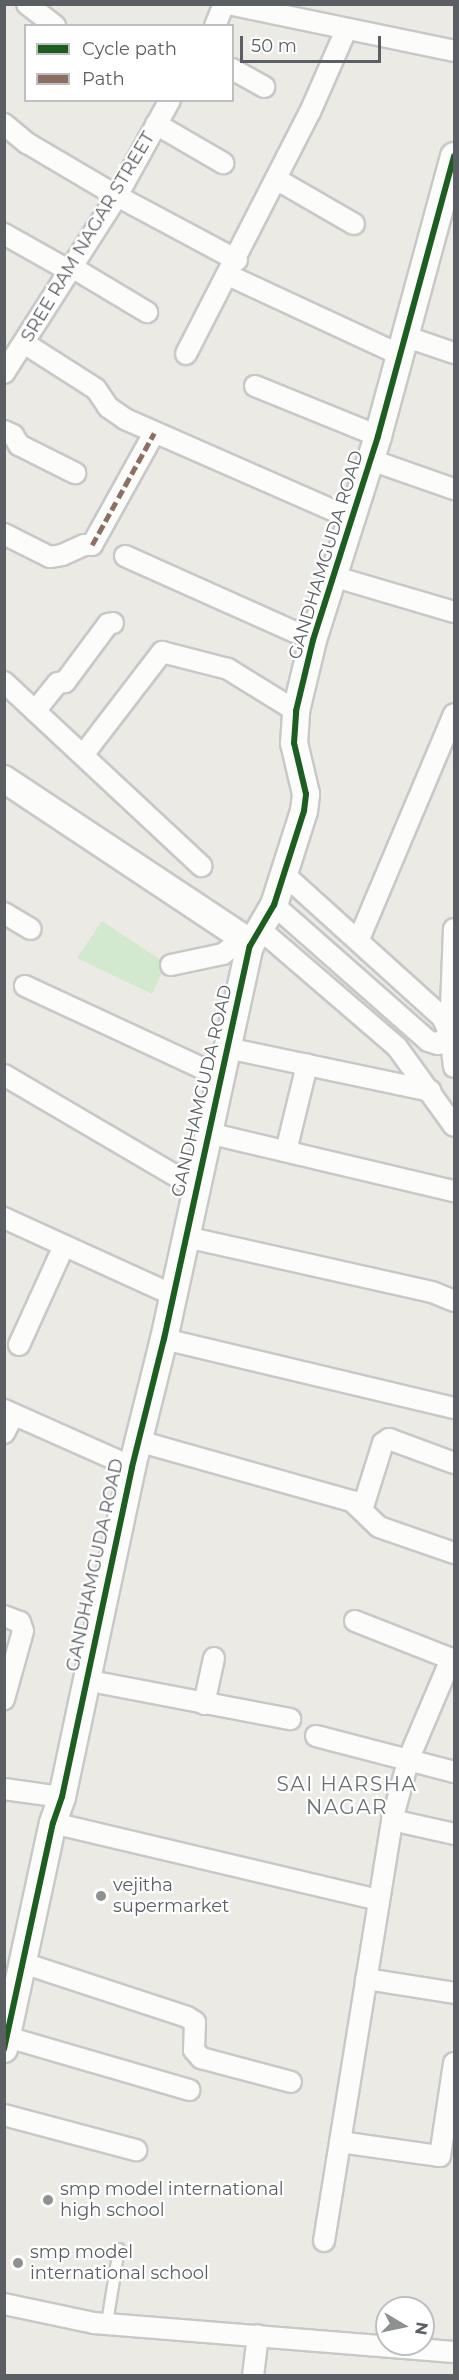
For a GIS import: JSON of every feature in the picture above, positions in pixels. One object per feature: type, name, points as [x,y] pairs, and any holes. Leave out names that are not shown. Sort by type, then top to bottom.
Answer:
[{"type":"street","points":[[27,4],[52,24]]},
{"type":"street","points":[[222,11],[316,13],[346,30],[454,51]]},
{"type":"street","points":[[186,354],[276,179],[346,30]]},
{"type":"street","points":[[234,70],[264,87]]},
{"type":"street","points":[[161,108],[223,163]]},
{"type":"street","name":"SREE RAM NAGAR STREET","points":[[4,373],[117,196],[161,108]]},
{"type":"street","points":[[4,124],[27,142],[232,268],[403,346],[454,353]]},
{"type":"street","name":"GANDHAMGUDA ROAD","points":[[6,2043],[52,1823],[62,1797],[85,1680],[138,1441],[164,1340],[195,1187],[251,938],[274,905],[304,811],[306,794],[294,743],[296,711],[313,640],[374,448],[450,192],[454,156]]},
{"type":"street","points":[[276,179],[354,224]]},
{"type":"street","points":[[4,234],[147,312]]},
{"type":"street","points":[[24,343],[96,388],[108,407],[124,419],[350,518]]},
{"type":"street","points":[[255,386],[454,489]]},
{"type":"street","points":[[4,431],[13,435],[19,445],[75,473]]},
{"type":"street","points":[[4,534],[50,557],[62,555],[84,545],[92,545],[154,433]]},
{"type":"street","points":[[125,556],[313,640]]},
{"type":"street","points":[[332,576],[454,612]]},
{"type":"street","points":[[35,711],[58,683],[65,682],[108,624],[113,623]]},
{"type":"street","points":[[83,755],[162,652],[228,669],[296,711]]},
{"type":"street","points":[[4,682],[201,866]]},
{"type":"street","points":[[359,939],[454,714]]},
{"type":"street","points":[[4,779],[251,938],[397,1047],[431,1091],[454,1126]]},
{"type":"street","points":[[284,874],[359,939],[442,1017],[450,1034]]},
{"type":"street","points":[[274,905],[428,1041],[438,1044],[450,1034]]},
{"type":"street","points":[[4,913],[31,928]]},
{"type":"street","points":[[454,929],[450,1034],[454,1067]]},
{"type":"street","points":[[171,965],[223,954],[251,938]]},
{"type":"street","points":[[25,986],[221,1077]]},
{"type":"street","points":[[227,1048],[431,1091]]},
{"type":"street","points":[[286,1151],[307,1065]]},
{"type":"street","points":[[4,1075],[195,1187]]},
{"type":"street","points":[[208,1133],[454,1191]]},
{"type":"street","points":[[4,1218],[173,1295]]},
{"type":"street","points":[[186,1237],[432,1292],[454,1301]]},
{"type":"street","points":[[19,1345],[64,1246]]},
{"type":"street","points":[[164,1340],[454,1408]]},
{"type":"street","points":[[4,1433],[9,1412],[132,1467]]},
{"type":"street","points":[[362,1510],[383,1443],[389,1439],[454,1464]]},
{"type":"street","points":[[138,1441],[352,1501],[379,1527],[454,1553]]},
{"type":"street","points":[[4,1616],[20,1622],[23,1631],[4,1699]]},
{"type":"street","points":[[324,2241],[392,1820],[409,1758],[453,1659],[355,1621]]},
{"type":"street","points":[[204,1704],[214,1658]]},
{"type":"street","points":[[85,1680],[290,1719]]},
{"type":"street","points":[[316,1736],[409,1758],[454,1772]]},
{"type":"street","points":[[4,1789],[62,1797]]},
{"type":"street","points":[[392,1820],[454,1834]]},
{"type":"street","points":[[52,1823],[379,1900]]},
{"type":"street","points":[[23,1963],[187,2016],[195,2022],[194,2050],[201,2058],[291,2082]]},
{"type":"street","points":[[366,1979],[454,1993]]},
{"type":"street","points":[[6,2043],[189,2091]]},
{"type":"street","points":[[340,2142],[440,2156],[454,2063]]},
{"type":"street","points":[[4,2115],[136,2150]]},
{"type":"street","points":[[4,2304],[107,2323],[454,2352]]},
{"type":"street","points":[[253,2376],[258,2335]]},
{"type":"lane","points":[[107,2323],[119,2249]]},
{"type":"green space","points":[[102,921],[167,964],[152,994],[77,958]]},
{"type":"marked path","points":[[92,545],[154,433]]},
{"type":"cycle path","points":[[4,2049],[250,946],[274,905],[304,811],[306,794],[294,743],[296,711],[313,640],[378,436],[454,156]]},
{"type":"place","name":"vejitha supermarket","points":[[101,1896]]},
{"type":"place","name":"smp model international high school","points":[[48,2200]]},
{"type":"place","name":"smp model international school","points":[[18,2263]]},
{"type":"district","name":"SAI HARSHA NAGAR","points":[[347,1796]]}]
